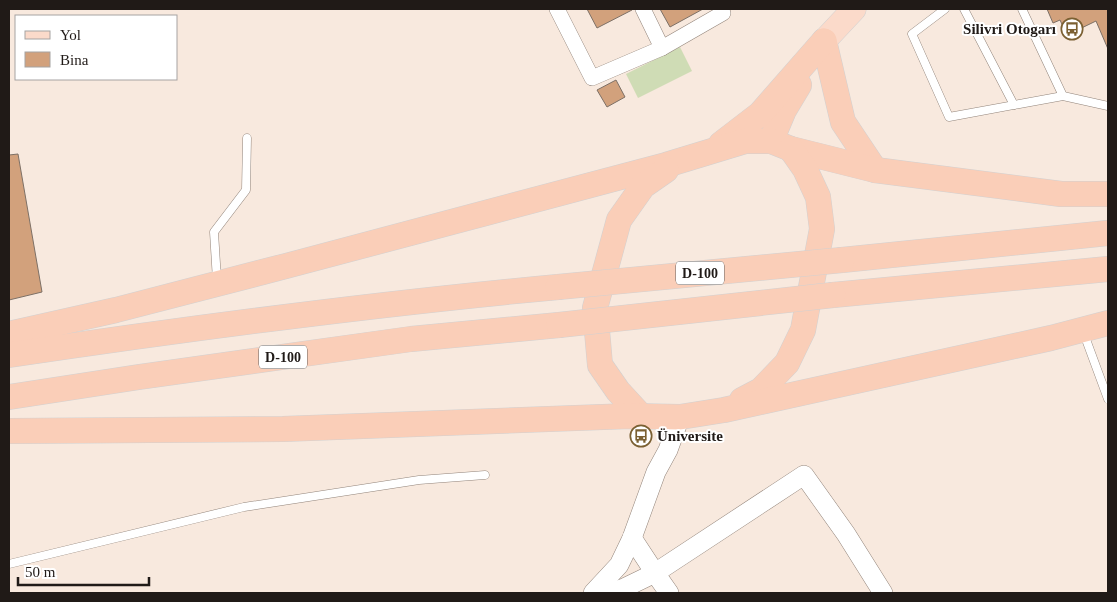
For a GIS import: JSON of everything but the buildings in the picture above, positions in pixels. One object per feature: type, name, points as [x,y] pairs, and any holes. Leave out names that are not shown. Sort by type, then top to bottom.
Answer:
[{"type":"highway","points":[[724,410],[761,390],[787,363],[803,330],[822,229],[818,197],[805,169],[781,145],[784,110],[824,41]]},
{"type":"highway","points":[[715,149],[760,114],[824,41]]},
{"type":"highway","points":[[824,41],[843,122],[875,170]]},
{"type":"highway","points":[[9,334],[116,310],[217,284],[678,161],[745,141],[781,145],[875,170],[1062,194],[1108,194]]},
{"type":"highway","points":[[640,416],[618,391],[600,365],[595,308],[619,220],[643,186],[678,161]]},
{"type":"highway","name":"D-100","points":[[9,355],[132,336],[411,301],[1108,233]]},
{"type":"highway","name":"D-100","points":[[9,397],[412,339],[833,295],[1108,269]]},
{"type":"highway","points":[[9,431],[283,429],[640,416],[680,417],[724,410],[1108,323]]},
{"type":"main road","points":[[824,41],[854,9]]},
{"type":"street","points":[[557,9],[592,78],[662,48],[723,13],[721,9]]},
{"type":"street","points":[[643,9],[662,48]]},
{"type":"street","points":[[593,593],[620,565],[656,472],[668,450],[680,417]]},
{"type":"street","points":[[608,593],[622,589],[656,573],[804,475],[846,534],[883,593]]},
{"type":"street","points":[[632,538],[669,593]]},
{"type":"lane","points":[[945,9],[912,34],[949,117],[1063,96],[1108,106]]},
{"type":"lane","points":[[964,9],[1014,105]]},
{"type":"lane","points":[[1022,9],[1063,96]]},
{"type":"lane","points":[[217,284],[214,232],[246,190],[248,138]]},
{"type":"lane","points":[[1083,329],[1108,398]]},
{"type":"lane","points":[[9,564],[244,507],[419,480],[485,474]]},
{"type":"green space","points":[[680,47],[692,71],[638,98],[626,74]]},
{"type":"place","name":"Silivri Otogarı","points":[[1072,29]]},
{"type":"place","name":"Üniversite","points":[[641,436]]}]
